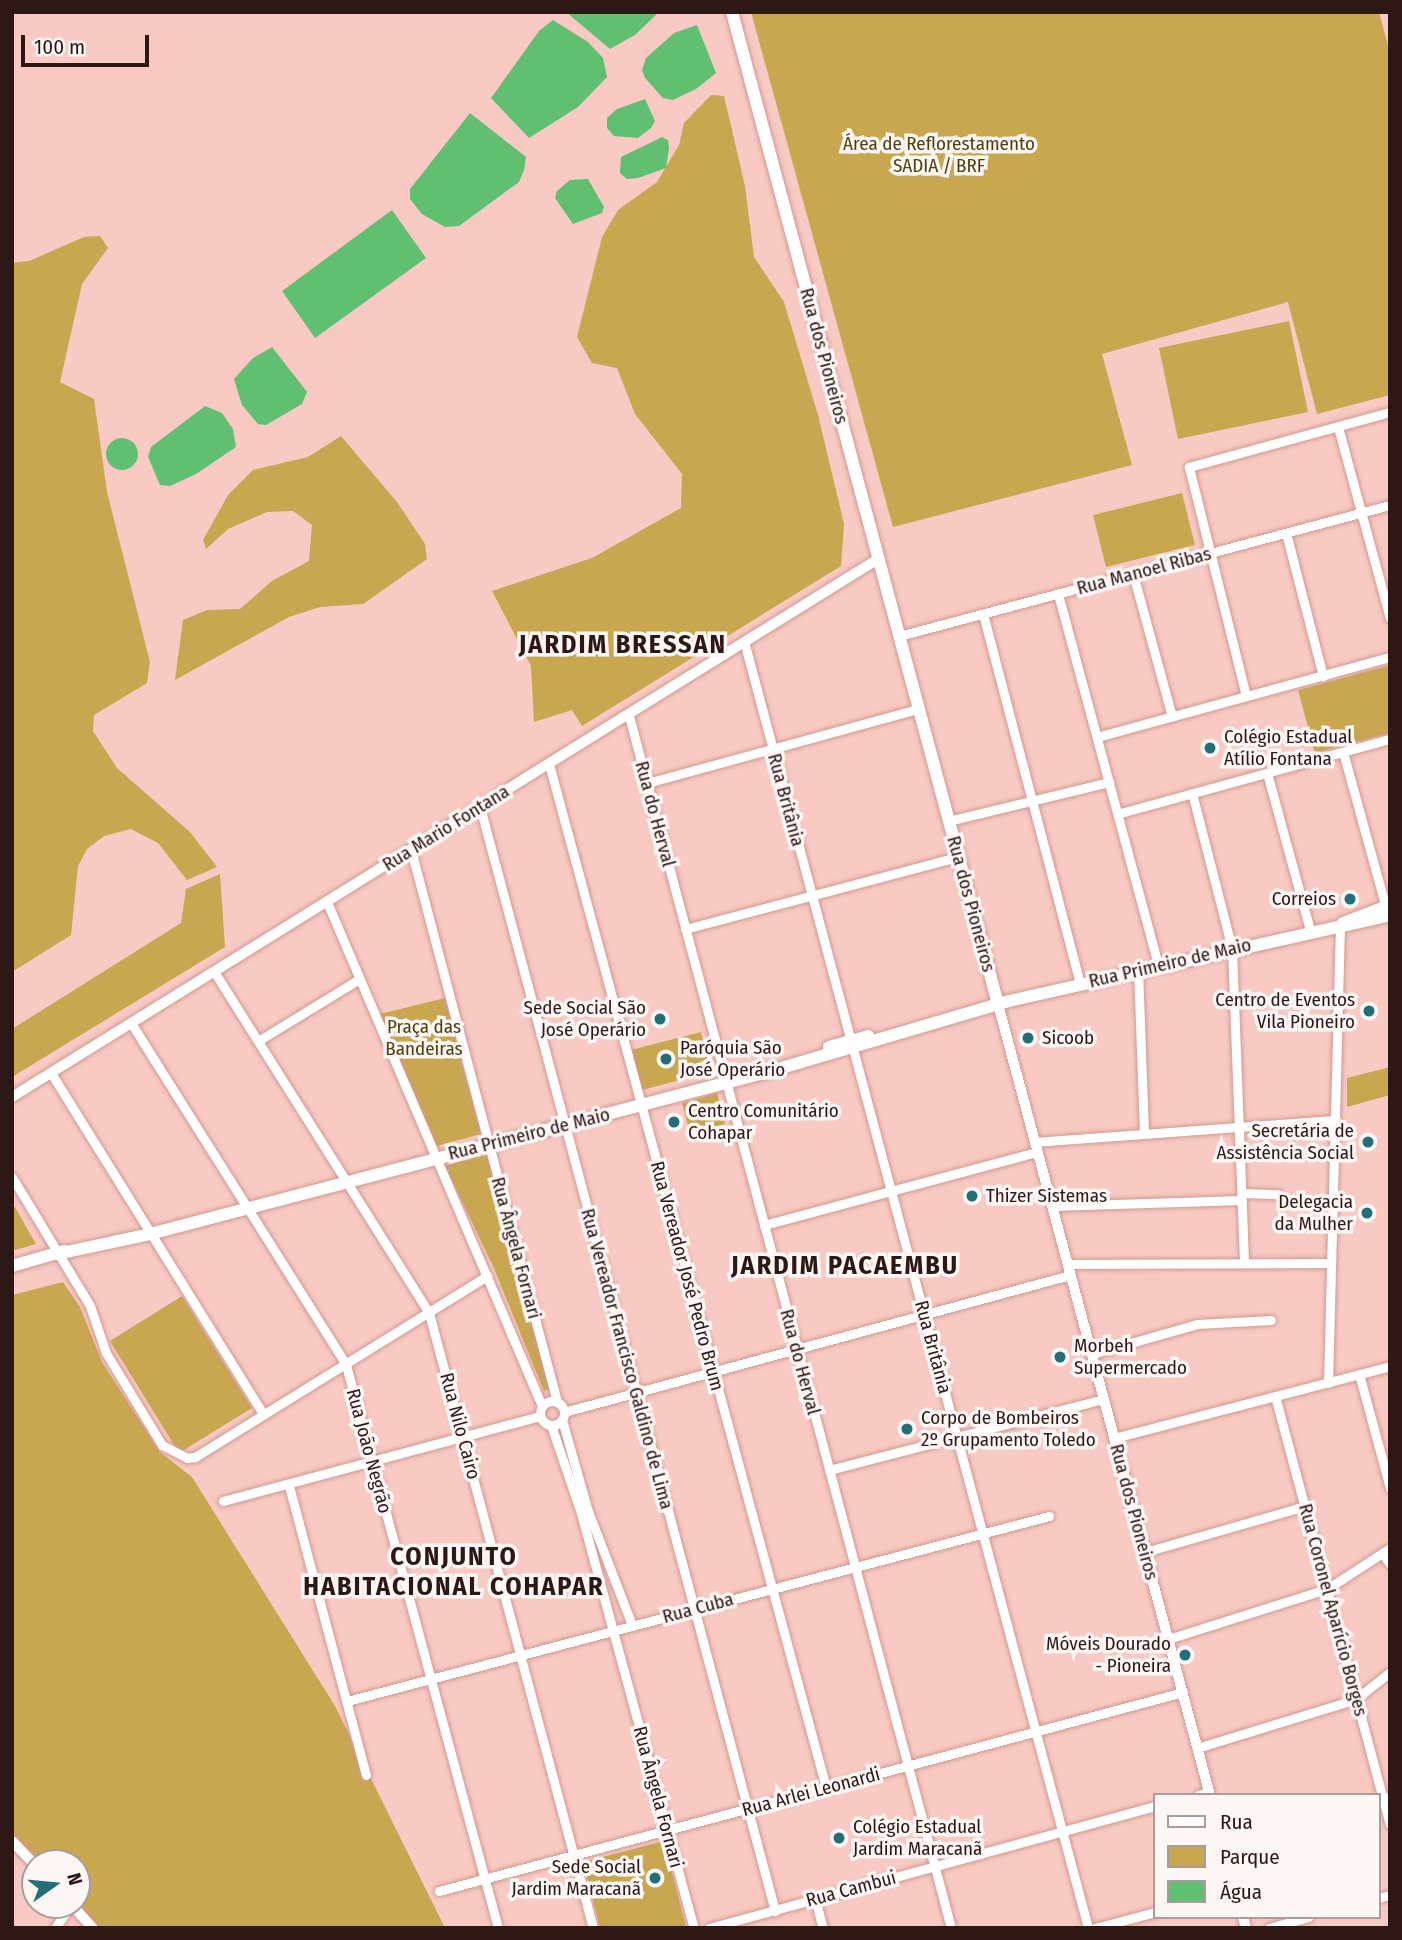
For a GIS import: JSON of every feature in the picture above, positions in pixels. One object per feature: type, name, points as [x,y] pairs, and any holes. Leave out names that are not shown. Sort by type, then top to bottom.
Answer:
[{"type":"main road","name":"Rua dos Pioneiros","points":[[732,12],[998,1004]]},
{"type":"main road","name":"Rua Primeiro de Maio","points":[[12,1266],[771,1067],[998,1004],[1388,910]]},
{"type":"street","points":[[1246,696],[1189,467],[1390,412]]},
{"type":"street","points":[[1338,427],[1390,618]]},
{"type":"street","name":"Rua Manoel Ribas","points":[[899,636],[1390,505]]},
{"type":"street","points":[[1286,533],[1323,676]]},
{"type":"street","name":"Rua Mario Fontana","points":[[12,1097],[745,645],[878,559]]},
{"type":"street","points":[[1133,574],[1172,717]]},
{"type":"street","points":[[1058,594],[1158,964]]},
{"type":"street","points":[[983,614],[1080,984]]},
{"type":"street","name":"Rua Britânia","points":[[745,645],[1088,1928]]},
{"type":"street","points":[[1097,737],[1390,657]]},
{"type":"street","points":[[647,783],[918,709]]},
{"type":"street","name":"Rua do Herval","points":[[629,716],[951,1928]]},
{"type":"street","points":[[1117,814],[1390,739]]},
{"type":"street","points":[[1343,752],[1388,910]]},
{"type":"street","name":"Rua Vereador José Pedro Brum","points":[[549,764],[826,1788]]},
{"type":"street","points":[[1267,773],[1310,930]]},
{"type":"street","points":[[948,821],[1109,782]]},
{"type":"street","points":[[1192,793],[1232,949],[1244,1263]]},
{"type":"street","name":"Rua Vereador Francisco Galdino de Lima","points":[[480,807],[775,1911]]},
{"type":"street","name":"Rua Ângela Fornari","points":[[411,850],[557,1402],[563,1416],[612,1629],[694,1928]]},
{"type":"street","points":[[685,929],[958,857]]},
{"type":"street","points":[[327,902],[487,1276],[541,1411],[551,1425],[563,1416],[925,1315],[1069,1270],[1244,1263],[1331,1263]]},
{"type":"street","points":[[1328,1383],[1341,923]]},
{"type":"street","points":[[1138,970],[1144,1134]]},
{"type":"street","name":"Rua Nilo Cairo","points":[[215,973],[429,1313],[593,1928]]},
{"type":"street","points":[[258,1041],[359,979]]},
{"type":"street","name":"Rua dos Pioneiros","points":[[998,1004],[1198,1748],[1206,1793]]},
{"type":"street","name":"Rua João Negrão","points":[[131,1023],[346,1365],[498,1928]]},
{"type":"street","points":[[51,1073],[262,1414]]},
{"type":"street","points":[[764,1224],[892,1190],[1036,1147],[1144,1134],[1336,1120]]},
{"type":"street","points":[[12,1177],[90,1306],[106,1353],[162,1445],[177,1455],[195,1457],[487,1276]]},
{"type":"street","points":[[1052,1206],[1278,1194]]},
{"type":"street","points":[[1092,1354],[1197,1324],[1270,1320]]},
{"type":"street","points":[[1114,1438],[1390,1366]]},
{"type":"street","points":[[1359,1374],[1390,1488]]},
{"type":"street","name":"Rua Coronel Aparício Borges","points":[[1275,1396],[1390,1825]]},
{"type":"street","points":[[829,1470],[1104,1399]]},
{"type":"street","points":[[223,1502],[463,1439],[541,1411],[557,1402]]},
{"type":"street","name":"Rua Ângela Fornari","points":[[551,1425],[632,1625]]},
{"type":"street","points":[[289,1486],[366,1775]]},
{"type":"street","points":[[1145,1552],[1305,1506]]},
{"type":"street","name":"Rua Cuba","points":[[346,1701],[1049,1516]]},
{"type":"street","points":[[1168,1639],[1327,1589],[1386,1550],[1390,1564]]},
{"type":"street","points":[[1198,1748],[1356,1699],[1390,1672]]},
{"type":"street","name":"Rua Arlei Leonardi","points":[[439,1891],[1183,1692]]},
{"type":"street","name":"Rua Cambui","points":[[709,1928],[1154,1807]]},
{"type":"street","points":[[815,1899],[823,1928]]},
{"type":"street","points":[[1095,1928],[1154,1912]]},
{"type":"street","points":[[1269,1928],[1301,1919]]},
{"type":"green space","name":"Área de Reflorestamento SADIA / BRF","points":[[751,12],[1379,12],[1390,53],[1390,395],[1317,414],[1288,302],[1102,354],[1132,465],[893,527]]},
{"type":"green space","points":[[711,95],[724,96],[745,186],[754,257],[784,302],[818,415],[844,524],[841,566],[582,726],[572,710],[534,722],[531,666],[492,591],[592,558],[681,508],[682,474],[635,414],[617,368],[592,363],[577,337],[602,237],[618,210],[657,182],[679,145],[684,123]]},
{"type":"green space","points":[[100,236],[108,248],[82,284],[60,382],[94,399],[107,492],[150,662],[147,683],[94,715],[93,731],[117,768],[190,832],[217,867],[187,880],[158,843],[131,829],[104,836],[87,849],[78,866],[71,935],[12,972],[12,263],[29,261],[84,237]]},
{"type":"green space","points":[[1289,321],[1308,412],[1178,439],[1159,348]]},
{"type":"green space","points":[[341,436],[397,502],[425,544],[427,559],[363,604],[320,607],[289,617],[175,680],[183,620],[207,610],[240,609],[272,581],[309,561],[312,525],[293,511],[267,512],[228,529],[206,549],[203,540],[228,495],[253,470],[308,457]]},
{"type":"green space","points":[[1182,493],[1195,545],[1106,567],[1093,515]]},
{"type":"green space","points":[[1390,665],[1390,733],[1315,753],[1298,690]]},
{"type":"green space","points":[[220,874],[225,947],[12,1077],[12,1029],[181,923],[186,889]]},
{"type":"green space","name":"Praça das Bandeiras","points":[[445,998],[481,1134],[437,1146],[380,1014]]},
{"type":"green space","points":[[701,1032],[711,1072],[642,1090],[631,1050]]},
{"type":"green space","points":[[1390,1067],[1390,1095],[1347,1107],[1347,1078]]},
{"type":"green space","points":[[717,1093],[725,1124],[690,1133],[682,1103]]},
{"type":"green space","points":[[487,1153],[553,1388],[544,1391],[493,1266],[445,1166]]},
{"type":"green space","points":[[12,1202],[36,1244],[12,1251]]},
{"type":"green space","points":[[63,1282],[80,1307],[102,1362],[160,1452],[192,1477],[335,1706],[445,1928],[94,1928],[87,1919],[91,1919],[91,1849],[24,1849],[12,1835],[12,1295]]},
{"type":"green space","points":[[182,1296],[252,1408],[179,1453],[110,1341]]},
{"type":"green space","name":"Sede Social Jardim Maracanã","points":[[664,1841],[686,1927],[600,1928],[583,1862]]},
{"type":"water","points":[[566,12],[659,12],[635,35],[610,49]]},
{"type":"water","points":[[553,20],[588,42],[603,58],[607,77],[578,107],[529,138],[491,98],[539,31]]},
{"type":"water","points":[[697,25],[716,73],[696,89],[673,100],[663,98],[645,78],[642,70],[646,58],[674,33]]},
{"type":"water","points":[[645,99],[655,121],[651,128],[638,138],[614,136],[607,128],[607,118],[617,109]]},
{"type":"water","points":[[470,113],[526,157],[524,170],[519,182],[459,226],[445,227],[422,214],[410,199],[410,189]]},
{"type":"water","points":[[662,137],[668,140],[666,168],[638,178],[627,179],[620,173],[621,157]]},
{"type":"water","points":[[588,179],[604,207],[602,213],[573,224],[555,198],[557,191],[570,180]]},
{"type":"water","points":[[392,210],[426,258],[315,338],[282,291]]},
{"type":"water","points":[[272,347],[307,392],[302,404],[266,425],[258,424],[242,405],[234,379],[253,358]]},
{"type":"water","points":[[205,406],[222,413],[233,429],[236,447],[196,474],[170,486],[160,485],[148,457],[151,447]]},
{"type":"water","points":[[122,438],[134,442],[138,454],[134,466],[122,470],[110,466],[106,454],[110,442]]},
{"type":"place","name":"Colégio Estadual Atílio Fontana","points":[[1210,748]]},
{"type":"place","name":"Correios","points":[[1350,899]]},
{"type":"place","name":"Centro de Eventos Vila Pioneiro","points":[[1369,1011]]},
{"type":"place","name":"Sede Social São José Operário","points":[[660,1019]]},
{"type":"place","name":"Sicoob","points":[[1028,1038]]},
{"type":"place","name":"Paróquia São José Operário","points":[[666,1059]]},
{"type":"place","name":"Centro Comunitário Cohapar","points":[[674,1122]]},
{"type":"place","name":"Secretária de Assistência Social","points":[[1368,1142]]},
{"type":"place","name":"Thizer Sistemas","points":[[972,1196]]},
{"type":"place","name":"Delegacia da Mulher","points":[[1367,1213]]},
{"type":"place","name":"Morbeh Supermercado","points":[[1060,1357]]},
{"type":"place","name":"Corpo de Bombeiros 2º Grupamento Toledo","points":[[907,1429]]},
{"type":"place","name":"Móveis Dourado - Pioneira","points":[[1185,1655]]},
{"type":"place","name":"Colégio Estadual Jardim Maracanã","points":[[839,1838]]},
{"type":"place","name":"Sede Social Jardim Maracanã","points":[[655,1878]]},
{"type":"district","name":"JARDIM BRESSAN","points":[[623,645]]},
{"type":"district","name":"JARDIM PACAEMBU","points":[[845,1266]]},
{"type":"district","name":"CONJUNTO HABITACIONAL COHAPAR","points":[[454,1572]]}]
